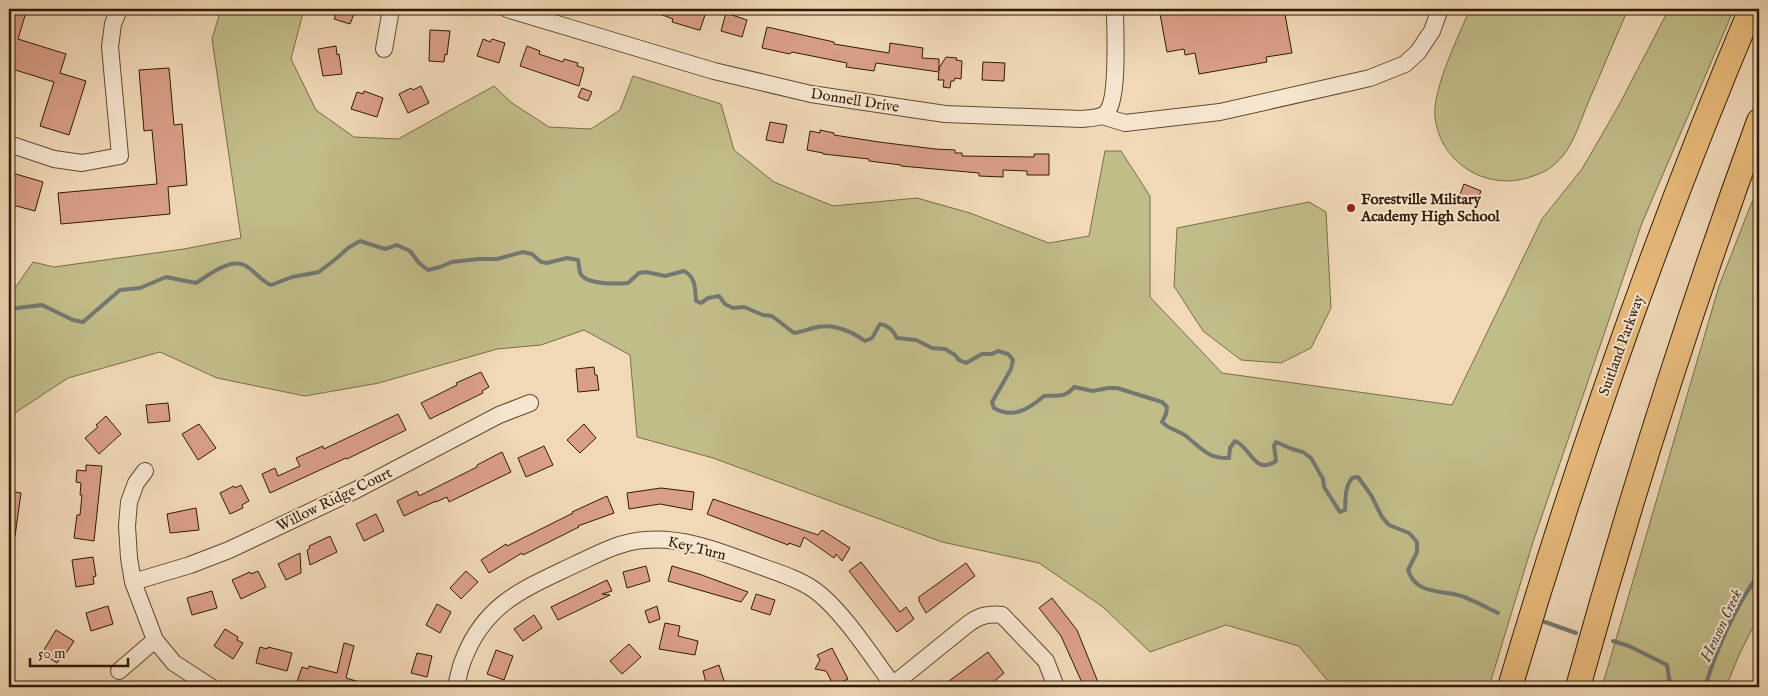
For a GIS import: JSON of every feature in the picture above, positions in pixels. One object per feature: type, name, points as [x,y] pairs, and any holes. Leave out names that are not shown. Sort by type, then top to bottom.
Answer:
[{"type":"highway","name":"Suitland Parkway","points":[[1510,687],[1566,506],[1618,354],[1666,221],[1751,9]]},
{"type":"highway","points":[[1578,687],[1656,423],[1700,288],[1759,121]]},
{"type":"street","points":[[9,144],[54,159],[82,163],[120,156],[110,47],[113,24],[119,9]]},
{"type":"street","points":[[384,49],[391,9]]},
{"type":"street","name":"Donnell Drive","points":[[507,9],[714,71],[811,94],[945,114],[1082,119],[1102,116]]},
{"type":"street","points":[[1102,116],[1107,112],[1112,103],[1114,90],[1115,9]]},
{"type":"street","points":[[1102,116],[1125,123],[1220,112],[1370,78],[1405,64],[1418,52],[1432,31],[1440,9]]},
{"type":"street","name":"Willow Ridge Court","points":[[132,582],[190,566],[229,550],[356,490],[499,416],[530,403]]},
{"type":"street","points":[[145,471],[136,484],[129,502],[127,526],[132,582],[155,640],[174,663],[211,687]]},
{"type":"street","name":"Key Turn","points":[[456,687],[463,658],[476,634],[493,612],[510,597],[619,544],[662,539],[713,550],[780,573],[813,589],[840,615],[892,686]]},
{"type":"street","points":[[892,686],[977,617],[1002,615],[1046,661],[1056,687]]},
{"type":"street","points":[[119,671],[155,640]]},
{"type":"shaded area","points":[[221,9],[304,9],[291,59],[316,110],[354,137],[398,139],[494,86],[512,103],[549,127],[591,129],[620,110],[633,76],[721,104],[734,150],[774,182],[833,206],[917,198],[970,213],[1049,243],[1089,236],[1105,151],[1121,151],[1150,196],[1150,297],[1222,373],[1452,405],[1542,219],[1582,169],[1619,105],[1669,9],[1734,9],[1642,223],[1533,542],[1489,687],[1333,687],[1299,646],[1226,625],[1150,652],[1103,607],[1039,563],[942,542],[713,458],[637,437],[630,355],[584,330],[541,345],[497,349],[379,383],[305,396],[217,378],[160,352],[68,378],[9,417],[9,287],[15,288],[33,262],[54,267],[184,249],[241,238],[212,39]]},
{"type":"shaded area","points":[[1470,9],[1628,9],[1571,143],[1562,157],[1551,168],[1533,176],[1500,181],[1484,177],[1469,170],[1457,161],[1446,148],[1439,134],[1435,117],[1438,92],[1447,63]]},
{"type":"shaded area","points":[[1759,184],[1759,615],[1739,655],[1726,687],[1602,687],[1719,286]]},
{"type":"shaded area","points":[[1309,202],[1326,212],[1331,308],[1311,348],[1281,363],[1241,360],[1203,331],[1174,286],[1177,228]]},
{"type":"building","points":[[9,9],[27,9],[18,39],[66,54],[60,73],[86,81],[69,135],[40,126],[54,82],[9,68]]},
{"type":"building","points":[[338,9],[356,9],[350,24],[334,19]]},
{"type":"building","points":[[649,9],[696,9],[706,12],[699,30],[672,22],[673,19]]},
{"type":"building","points":[[1162,9],[1284,9],[1292,53],[1266,57],[1267,62],[1199,74],[1195,53],[1185,55],[1184,49],[1167,52],[1160,14],[1163,13]]},
{"type":"building","points":[[726,13],[747,20],[742,37],[721,31]]},
{"type":"building","points":[[767,27],[834,42],[834,44],[889,53],[890,43],[923,48],[922,58],[939,59],[939,68],[946,57],[957,58],[956,60],[962,61],[961,79],[955,78],[954,81],[951,81],[950,88],[943,87],[944,80],[938,80],[939,72],[876,63],[874,71],[846,67],[847,63],[762,48]]},
{"type":"building","points":[[430,30],[450,31],[447,55],[445,54],[444,62],[429,61]]},
{"type":"building","points":[[483,39],[490,42],[492,39],[505,43],[499,63],[477,56]]},
{"type":"building","points":[[336,46],[342,74],[323,76],[318,49]]},
{"type":"building","points":[[527,46],[540,51],[539,54],[563,62],[564,59],[578,63],[577,66],[584,68],[579,86],[520,66]]},
{"type":"building","points":[[983,62],[1005,63],[1004,81],[982,80]]},
{"type":"building","points":[[169,68],[174,125],[182,124],[187,185],[168,187],[170,214],[61,224],[58,193],[157,184],[152,130],[144,131],[139,70]]},
{"type":"building","points":[[421,86],[429,103],[408,113],[399,94],[411,88],[413,90]]},
{"type":"building","points":[[582,88],[592,92],[588,101],[578,97]]},
{"type":"building","points":[[364,91],[383,98],[377,117],[351,109],[357,92],[363,94]]},
{"type":"building","points":[[770,122],[787,125],[783,143],[766,140]]},
{"type":"building","points":[[820,130],[834,133],[834,135],[879,142],[955,150],[955,153],[962,153],[962,156],[1034,157],[1034,154],[1049,154],[1049,175],[1027,175],[1027,171],[1003,170],[1003,177],[979,176],[979,173],[901,166],[869,161],[869,159],[823,154],[807,150],[810,131],[820,133]]},
{"type":"building","points":[[9,172],[43,182],[35,211],[9,204]]},
{"type":"building","points":[[1464,184],[1481,191],[1476,204],[1459,197]]},
{"type":"building","points":[[594,367],[599,390],[578,392],[576,369]]},
{"type":"building","points":[[481,372],[489,387],[482,391],[483,393],[430,419],[421,403],[457,385],[456,383]]},
{"type":"building","points":[[168,403],[170,421],[148,423],[146,405]]},
{"type":"building","points":[[398,414],[406,430],[347,459],[270,493],[262,474],[275,468],[278,476],[300,466],[296,458],[323,446],[324,449]]},
{"type":"building","points":[[106,416],[121,434],[99,454],[85,438],[98,427],[96,425]]},
{"type":"building","points":[[199,424],[216,448],[198,460],[182,434]]},
{"type":"building","points":[[584,424],[596,438],[580,453],[567,440]]},
{"type":"building","points":[[544,446],[553,465],[526,477],[518,458]]},
{"type":"building","points":[[502,452],[511,472],[449,502],[447,497],[404,516],[397,501],[417,491],[419,496],[477,467],[477,465]]},
{"type":"building","points":[[86,465],[102,466],[94,541],[74,538],[77,515],[80,515],[82,495],[80,495],[81,483],[76,482],[77,470],[86,471]]},
{"type":"building","points":[[241,485],[249,501],[242,505],[243,508],[230,514],[220,493],[234,486],[235,488]]},
{"type":"building","points":[[661,488],[694,492],[692,510],[660,504],[629,509],[627,493]]},
{"type":"building","points":[[9,491],[21,493],[15,536],[9,536]]},
{"type":"building","points":[[607,496],[614,513],[578,526],[523,555],[522,553],[489,573],[481,560],[506,544],[507,546]]},
{"type":"building","points":[[713,499],[818,535],[822,530],[850,548],[842,561],[836,554],[834,558],[804,537],[800,547],[789,543],[788,545],[707,514]]},
{"type":"building","points":[[196,508],[199,530],[170,533],[167,514]]},
{"type":"building","points":[[376,514],[384,531],[364,541],[356,524]]},
{"type":"building","points":[[330,536],[337,552],[310,565],[307,550],[310,548],[309,546]]},
{"type":"building","points":[[300,553],[301,573],[286,580],[278,564]]},
{"type":"building","points":[[93,557],[96,576],[93,577],[94,584],[76,587],[72,560]]},
{"type":"building","points":[[861,562],[900,612],[906,607],[914,619],[897,632],[849,571]]},
{"type":"building","points":[[966,563],[975,576],[926,613],[919,601],[919,597]]},
{"type":"building","points":[[646,566],[650,581],[627,588],[623,572]]},
{"type":"building","points":[[672,566],[748,592],[741,602],[668,581]]},
{"type":"building","points":[[258,571],[266,587],[241,599],[232,580],[250,572],[251,574]]},
{"type":"building","points":[[466,571],[478,582],[461,599],[450,588]]},
{"type":"building","points":[[607,580],[612,591],[602,594],[610,595],[558,620],[551,607]]},
{"type":"building","points":[[212,591],[217,608],[192,615],[187,598]]},
{"type":"building","points":[[756,594],[775,600],[770,615],[751,609]]},
{"type":"building","points":[[1052,598],[1077,630],[1100,687],[1084,687],[1061,636],[1039,608]]},
{"type":"building","points":[[437,604],[451,612],[440,633],[426,625]]},
{"type":"building","points":[[108,606],[113,624],[91,631],[86,613]]},
{"type":"building","points":[[657,606],[660,619],[649,623],[645,611]]},
{"type":"building","points":[[534,615],[542,628],[523,641],[514,629]]},
{"type":"building","points":[[665,623],[680,626],[678,636],[698,641],[695,655],[659,649]]},
{"type":"building","points":[[225,629],[238,637],[237,640],[243,643],[233,659],[214,646]]},
{"type":"building","points":[[56,630],[74,641],[63,658],[61,657],[57,663],[42,653]]},
{"type":"building","points":[[344,643],[354,646],[346,678],[366,684],[365,687],[316,687],[297,682],[302,667],[308,669],[309,666],[337,673]]},
{"type":"building","points":[[629,644],[641,657],[622,674],[610,661]]},
{"type":"building","points":[[260,647],[292,653],[287,671],[256,663]]},
{"type":"building","points":[[832,648],[848,679],[834,686],[826,671],[815,669],[820,660],[817,655]]},
{"type":"building","points":[[496,650],[513,656],[504,680],[487,674]]},
{"type":"building","points":[[988,652],[1004,673],[992,683],[996,687],[941,687]]},
{"type":"building","points":[[417,653],[432,656],[427,677],[411,673]]},
{"type":"building","points":[[719,665],[726,687],[707,687],[703,671]]},
{"type":"waterway","points":[[9,309],[42,305],[73,320],[83,322],[120,290],[140,288],[166,277],[196,283],[222,267],[236,264],[249,268],[271,285],[292,277],[319,272],[348,248],[360,241],[385,249],[397,245],[410,251],[419,263],[428,270],[452,262],[497,259],[523,252],[532,254],[541,262],[547,263],[567,258],[578,260],[582,276],[601,283],[628,283],[639,273],[646,272],[665,276],[684,271],[693,280],[696,301],[701,303],[708,298],[719,296],[725,304],[733,308],[744,307],[763,315],[772,316],[794,333],[827,326],[840,328],[865,341],[872,338],[880,324],[890,328],[897,338],[916,340],[932,348],[945,349],[966,363],[982,354],[992,354],[998,351],[1008,354],[1013,360],[1011,369],[992,402],[994,408],[1001,411],[1008,413],[1020,411],[1033,405],[1044,396],[1057,396],[1068,393],[1074,387],[1093,391],[1117,388],[1162,402],[1167,407],[1162,422],[1180,432],[1205,452],[1215,457],[1229,458],[1230,448],[1235,441],[1253,459],[1263,465],[1269,465],[1276,461],[1274,446],[1276,442],[1303,452],[1311,458],[1323,479],[1324,487],[1340,512],[1345,510],[1349,482],[1352,478],[1358,477],[1371,495],[1382,517],[1389,525],[1409,533],[1417,542],[1417,552],[1408,570],[1416,583],[1428,590],[1458,595],[1498,613]]},
{"type":"waterway","name":"Henson Creek","points":[[1705,687],[1728,628],[1742,600],[1759,574]]},
{"type":"waterway","points":[[1545,622],[1576,633]]},
{"type":"waterway","points":[[1613,641],[1629,646],[1667,665],[1669,679],[1675,687]]},
{"type":"place","name":"Forestville Military Academy High School","points":[[1351,208]]}]
